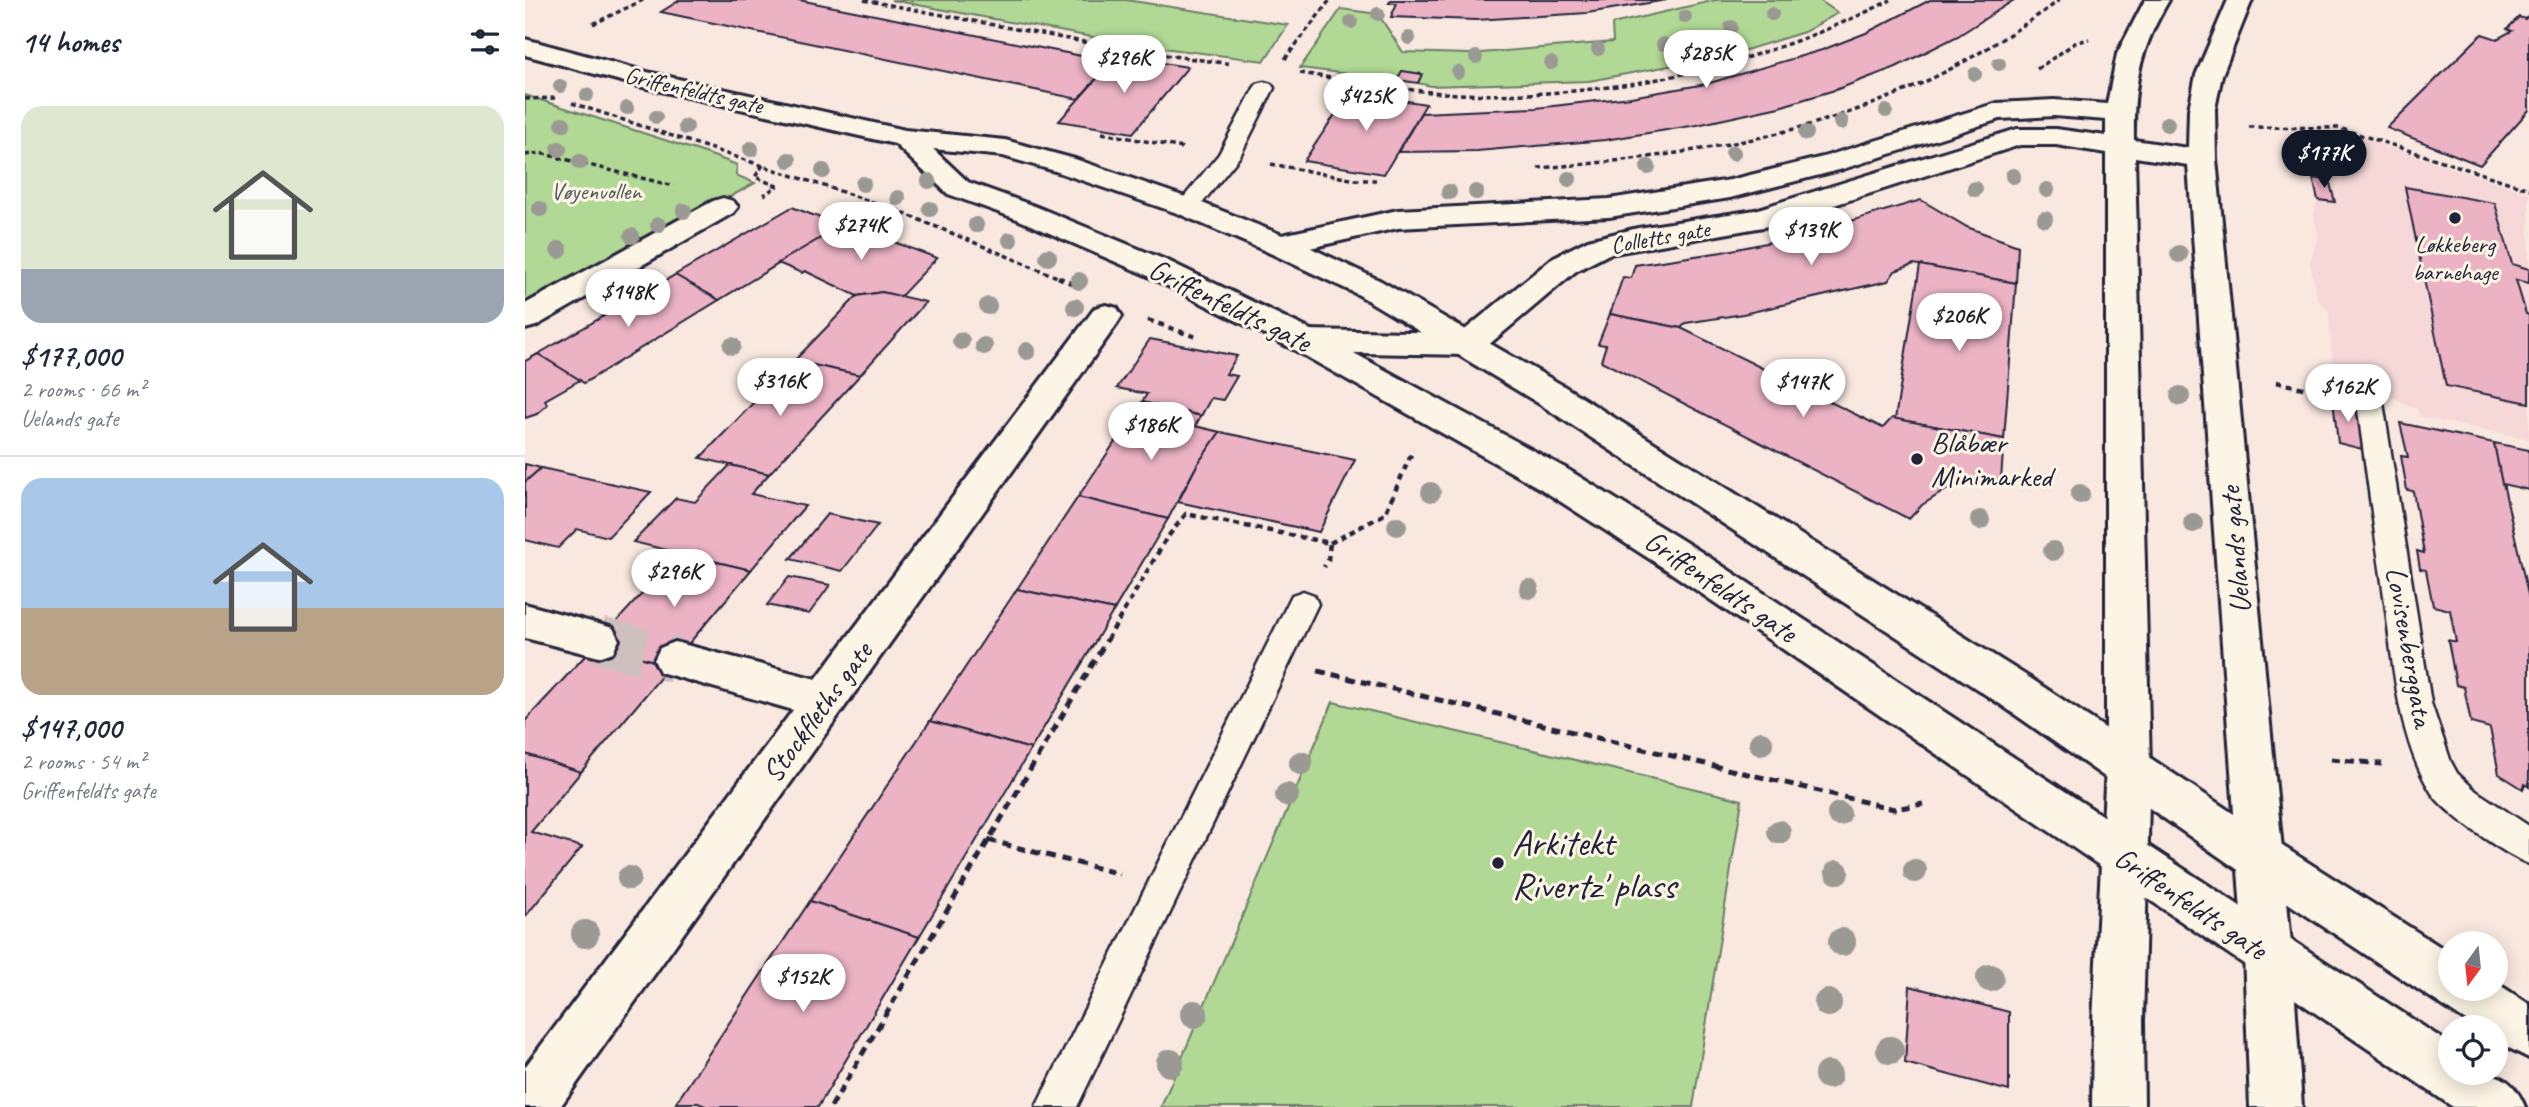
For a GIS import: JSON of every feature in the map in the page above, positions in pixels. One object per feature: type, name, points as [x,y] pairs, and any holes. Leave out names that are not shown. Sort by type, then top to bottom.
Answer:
[{"type":"main road","name":"Uelands gate","points":[[2240,0],[2209,75],[2202,109],[2202,159],[2268,954],[2276,1107]]},
{"type":"main road","points":[[2118,1107],[2118,1021],[2128,766],[2119,130],[2126,57],[2150,11]]},
{"type":"main road","name":"Griffenfeldts gate","points":[[525,47],[643,79],[905,138],[1005,148],[1065,164],[1187,207],[1279,245],[1370,288],[1468,344],[1717,500],[2128,766],[2260,858],[2438,974]]},
{"type":"main road","name":"Colletts gate","points":[[1279,245],[1398,219],[1609,208],[1730,189],[1833,163],[1997,111],[2054,108],[2202,159]]},
{"type":"main road","name":"Colletts gate","points":[[1468,344],[1565,264],[1599,247],[1637,238],[1758,219],[1917,171],[2017,137],[2056,137],[2119,130]]},
{"type":"main road","name":"Griffenfeldts gate","points":[[905,138],[958,188],[1027,213],[1157,268],[1305,341],[1462,426],[1631,526],[2499,1107]]},
{"type":"main road","points":[[525,318],[723,207]]},
{"type":"main road","name":"Stockfleths gate","points":[[528,1107],[826,700],[1108,306]]},
{"type":"main road","points":[[1305,341],[1468,344]]},
{"type":"main road","points":[[525,621],[599,640]]},
{"type":"main road","points":[[675,660],[826,700]]},
{"type":"main road","points":[[2480,1001],[2529,1033]]},
{"type":"lane","points":[[1187,207],[1229,156],[1264,88]]},
{"type":"lane","name":"Lovisenberggata","points":[[2370,402],[2415,703],[2436,768],[2445,784],[2464,802],[2529,847]]},
{"type":"lane","points":[[1056,1107],[1303,604]]},
{"type":"path","points":[[593,25],[643,0]]},
{"type":"path","points":[[864,0],[1120,49],[1449,93],[1586,90],[1664,78],[1752,58],[1815,38],[1891,0]]},
{"type":"path","points":[[1264,88],[1330,0]]},
{"type":"path","points":[[1535,168],[1659,156],[1739,140],[1875,103],[1954,66],[2060,0]]},
{"type":"path","points":[[2035,70],[2075,43],[2150,11]]},
{"type":"path","points":[[525,99],[555,98],[535,91]]},
{"type":"path","points":[[568,102],[867,201],[1033,265],[1108,306],[1204,339]]},
{"type":"path","points":[[2249,127],[2339,128],[2529,189]]},
{"type":"path","points":[[1092,131],[1356,180],[1379,180]]},
{"type":"path","points":[[525,155],[553,155],[677,186]]},
{"type":"path","points":[[2276,382],[2314,391]]},
{"type":"path","points":[[831,1107],[1166,539],[1186,514],[1330,543],[1385,514],[1414,449]]},
{"type":"path","points":[[1303,604],[1328,560],[1330,543]]},
{"type":"path","points":[[1275,662],[1401,689],[1894,809],[1923,804]]},
{"type":"path","points":[[2331,759],[2355,761]]},
{"type":"path","points":[[988,840],[1108,872]]},
{"type":"shaded area","points":[[2326,132],[2343,132],[2529,193],[2529,439],[2420,417],[2417,409],[2353,379],[2333,366],[2329,312],[2317,298],[2310,262],[2318,237],[2314,213],[2318,200],[2308,155],[2313,139]]},
{"type":"green space","points":[[891,0],[1126,0],[1288,25],[1264,61],[1124,43]]},
{"type":"green space","points":[[1716,0],[1819,0],[1838,13],[1804,32],[1733,54],[1589,81],[1431,86],[1418,83],[1422,74],[1402,71],[1397,80],[1300,68],[1341,9],[1378,14],[1403,52],[1469,54],[1613,42],[1612,24]]},
{"type":"green space","name":"Vøyenvollen","points":[[525,95],[737,165],[736,175],[755,183],[525,310]]},
{"type":"green space","name":"Arkitekt Rivertz' plass","points":[[1333,702],[1742,800],[1693,1107],[1161,1107]]},
{"type":"building","points":[[680,0],[799,0],[1112,62],[1078,99],[661,12]]},
{"type":"building","points":[[1391,0],[1667,0],[1587,13],[1476,20],[1391,17],[1397,3],[1389,3]]},
{"type":"building","points":[[1930,0],[2014,0],[1958,36],[1896,67],[1779,107],[1697,125],[1605,140],[1477,151],[1398,152],[1421,113],[1536,108],[1631,97],[1706,84],[1822,50],[1866,33]]},
{"type":"building","points":[[2529,15],[2529,110],[2480,165],[2387,128],[2482,34],[2497,39],[2512,31],[2507,29],[2519,17],[2525,19]]},
{"type":"building","points":[[1117,56],[1188,67],[1133,133],[1059,121]]},
{"type":"building","points":[[1402,71],[1422,74],[1418,83],[1397,80]]},
{"type":"building","points":[[1350,92],[1426,104],[1384,174],[1304,161]]},
{"type":"building","points":[[2313,178],[2329,180],[2335,202],[2318,200]]},
{"type":"building","points":[[2405,187],[2495,203],[2512,264],[2529,269],[2529,283],[2516,280],[2526,314],[2529,315],[2529,403],[2446,386]]},
{"type":"building","points":[[1921,200],[1967,227],[2018,246],[2016,283],[1914,264],[1895,271],[1888,281],[1743,314],[1686,323],[1681,328],[1610,314],[1623,277],[1631,278],[1635,265],[1722,252],[1800,236]]},
{"type":"building","points":[[792,207],[841,226],[719,300],[675,275]]},
{"type":"building","points":[[841,220],[937,258],[900,297],[882,292],[857,296],[805,271],[802,273],[778,263],[841,226],[834,224]]},
{"type":"building","points":[[1920,265],[2016,283],[2004,439],[1895,419]]},
{"type":"building","points":[[675,275],[719,300],[584,383],[538,354]]},
{"type":"building","points":[[882,292],[926,302],[860,375],[794,361],[857,296]]},
{"type":"building","points":[[1610,314],[1681,328],[1883,428],[1892,418],[2004,439],[2001,479],[1973,482],[1946,490],[1922,505],[1909,519],[1601,361],[1606,345],[1598,344]]},
{"type":"building","points":[[1150,339],[1237,356],[1226,374],[1237,376],[1223,400],[1211,398],[1201,416],[1142,402],[1147,394],[1117,388]]},
{"type":"building","points":[[538,354],[580,380],[545,400],[547,405],[537,414],[525,418],[525,361]]},
{"type":"building","points":[[794,361],[860,375],[769,474],[700,458]]},
{"type":"building","points":[[2333,400],[2357,405],[2362,449],[2338,443]]},
{"type":"building","points":[[1142,402],[1201,416],[1195,426],[1220,432],[1197,465],[1168,519],[1078,497]]},
{"type":"building","points":[[2400,423],[2494,443],[2529,599],[2529,787],[2525,784],[2523,789],[2499,774],[2490,728],[2471,723],[2464,687],[2456,685],[2448,640],[2456,642],[2450,610],[2433,606],[2426,570],[2420,569],[2417,551],[2424,553],[2413,491],[2407,490],[2401,456],[2408,457]]},
{"type":"building","points":[[1220,432],[1355,460],[1319,532],[1178,502],[1197,465]]},
{"type":"building","points":[[2494,443],[2529,450],[2529,490],[2502,484]]},
{"type":"building","points":[[525,464],[541,468],[525,482]]},
{"type":"building","points":[[730,465],[769,474],[751,494],[805,506],[751,570],[633,542],[676,498],[695,502]]},
{"type":"building","points":[[541,468],[651,492],[608,537],[577,529],[558,548],[525,540],[525,482]]},
{"type":"building","points":[[1078,497],[1168,519],[1114,610],[1017,589]]},
{"type":"building","points":[[827,514],[878,525],[842,571],[790,559]]},
{"type":"building","points":[[679,553],[751,570],[670,666],[596,644]]},
{"type":"building","points":[[789,577],[830,585],[809,614],[767,605]]},
{"type":"building","points":[[1017,589],[1114,610],[1031,749],[930,721]]},
{"type":"building","points":[[596,644],[670,666],[581,772],[525,754],[525,721]]},
{"type":"building","points":[[930,721],[1031,749],[919,937],[810,901]]},
{"type":"building","points":[[525,754],[581,772],[531,832],[582,847],[525,917]]},
{"type":"building","points":[[810,901],[919,937],[818,1107],[708,1107],[698,1103],[676,1103]]},
{"type":"building","points":[[1910,986],[2009,1012],[2009,1091],[1905,1063]]},
{"type":"tunnel","points":[[599,640],[675,660]]},
{"type":"place","name":"Løkkeberg barnehage","points":[[2455,218]]},
{"type":"place","name":"Blåbær Minimarked","points":[[1917,459]]},
{"type":"place","name":"Arkitekt Rivertz' plass","points":[[1498,863]]}]
